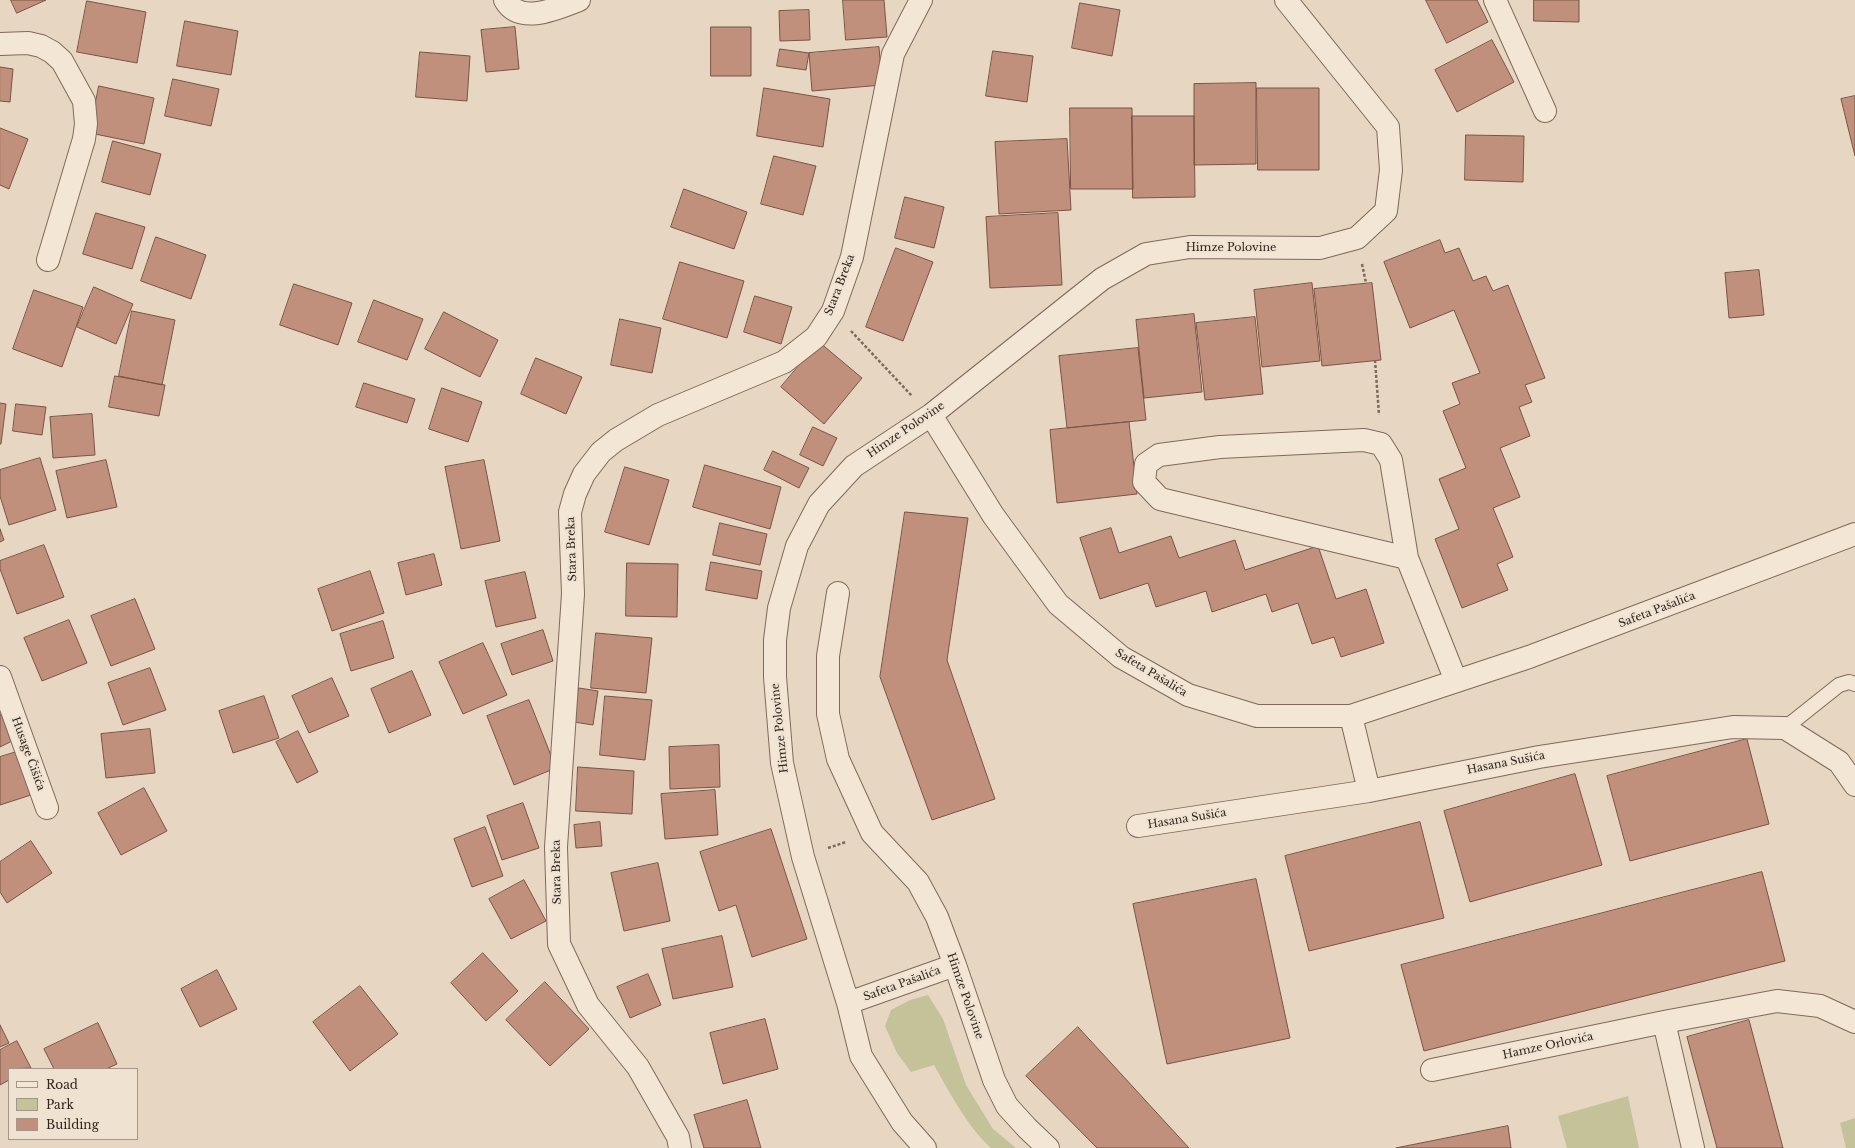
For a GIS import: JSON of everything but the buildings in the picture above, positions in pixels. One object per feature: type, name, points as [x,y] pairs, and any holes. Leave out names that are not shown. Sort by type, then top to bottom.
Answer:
[{"type":"street","points":[[505,0],[511,8],[519,13],[528,14],[579,0]]},
{"type":"street","name":"Stara Breka","points":[[680,1148],[678,1138],[638,1067],[588,1005],[559,944],[556,847],[573,594],[570,512],[575,494],[584,474],[601,452],[616,440],[658,415],[784,362],[816,337],[833,312],[852,257],[892,54],[920,0]]},
{"type":"street","name":"Himze Polovine","points":[[925,1148],[902,1122],[861,1056],[848,1003],[803,857],[782,763],[775,677],[775,640],[779,608],[788,574],[797,546],[819,504],[854,466],[931,415],[1102,279],[1146,254],[1190,247],[1320,248],[1357,238],[1386,211],[1392,170],[1388,127],[1286,0]]},
{"type":"street","points":[[1494,0],[1521,62],[1545,111]]},
{"type":"street","points":[[0,44],[28,44],[41,46],[52,52],[62,62],[84,101],[86,124],[84,139],[48,260]]},
{"type":"street","name":"Safeta Pašalića","points":[[931,415],[993,515],[1058,604],[1121,657],[1188,695],[1258,716],[1351,716],[1584,637],[1853,536]]},
{"type":"street","points":[[1408,558],[1160,499],[1144,482],[1146,464],[1159,455],[1220,447],[1364,440],[1381,444],[1391,460],[1408,558],[1456,681]]},
{"type":"street","name":"Himze Polovine","points":[[838,593],[828,656],[828,714],[838,759],[872,834],[918,882],[937,917],[956,965],[994,1080],[1007,1106],[1048,1148]]},
{"type":"street","name":"Husage Čišića","points":[[0,677],[47,808]]},
{"type":"street","points":[[1351,716],[1369,790]]},
{"type":"street","name":"Hasana Sušića","points":[[1138,826],[1369,790],[1539,757],[1733,727],[1785,728]]},
{"type":"street","points":[[1785,728],[1839,762],[1855,785]]},
{"type":"street","name":"Safeta Pašalića","points":[[848,1003],[956,965]]},
{"type":"street","name":"Hamze Orlovića","points":[[1432,1070],[1664,1022],[1777,1001],[1820,1006],[1855,1022]]},
{"type":"street","points":[[1664,1022],[1693,1148]]},
{"type":"lane","points":[[1785,728],[1839,685],[1849,682],[1855,684]]},
{"type":"path","points":[[833,312],[931,415]]},
{"type":"path","points":[[1375,360],[1381,444]]},
{"type":"path","points":[[803,857],[872,834]]},
{"type":"green space","points":[[928,995],[943,1019],[966,1085],[993,1129],[1016,1148],[991,1148],[974,1130],[934,1065],[911,1072],[897,1053],[885,1026],[891,1010],[910,1000]]},
{"type":"green space","points":[[1628,1096],[1639,1148],[1567,1148],[1558,1116]]},
{"type":"green space","points":[[1855,1118],[1855,1148],[1846,1148],[1840,1123]]}]
